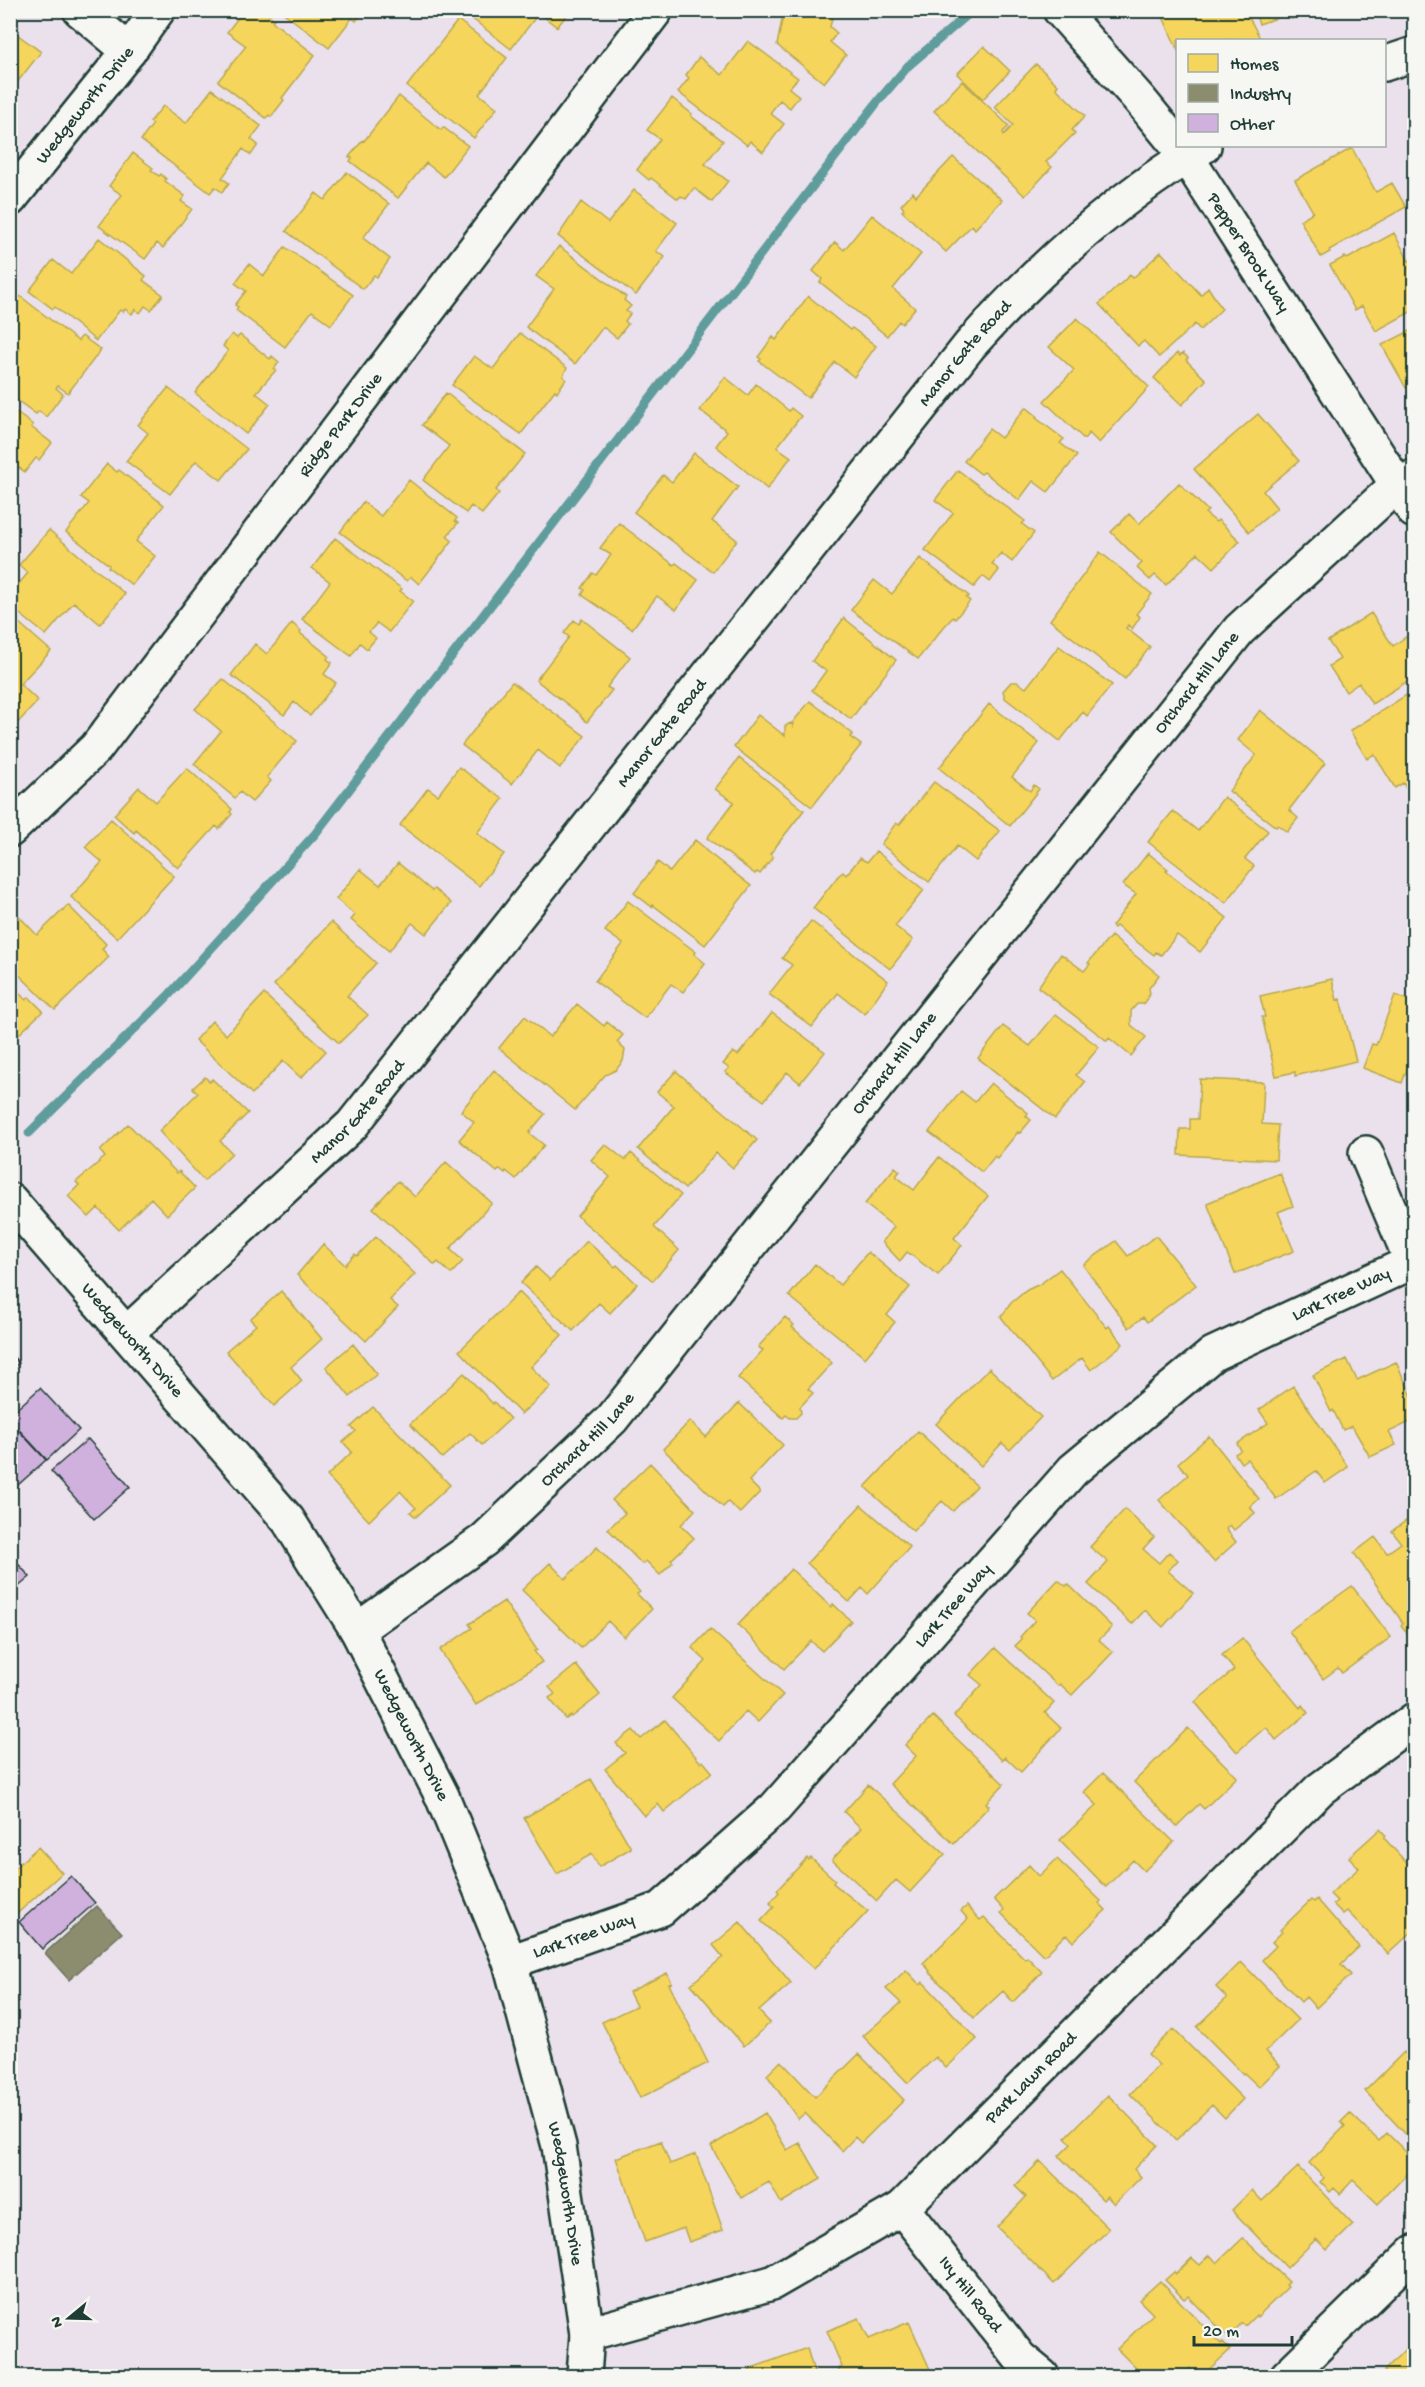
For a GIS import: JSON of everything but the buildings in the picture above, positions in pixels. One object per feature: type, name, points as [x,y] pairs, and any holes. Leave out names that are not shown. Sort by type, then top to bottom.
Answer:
[{"type":"street","points":[[80,10],[129,51]]},
{"type":"street","name":"Wedgeworth Drive","points":[[10,199],[129,51],[158,10]]},
{"type":"street","name":"Ridge Park Drive","points":[[10,830],[96,748],[656,10]]},
{"type":"street","name":"Pepper Brook Way","points":[[1060,10],[1140,100],[1176,133]]},
{"type":"street","points":[[1386,63],[1414,54]]},
{"type":"street","name":"Pepper Brook Way","points":[[1195,151],[1409,491]]},
{"type":"street","name":"Manor Gate Road","points":[[127,1334],[352,1125],[970,345],[1014,295],[1112,208],[1195,151]]},
{"type":"street","name":"Orchard Hill Lane","points":[[357,1630],[484,1540],[612,1419],[1239,630],[1409,491]]},
{"type":"street","points":[[1366,1153],[1413,1265]]},
{"type":"street","name":"Wedgeworth Drive","points":[[10,1200],[288,1520],[357,1630],[442,1796],[510,1962],[560,2146],[587,2334],[584,2376]]},
{"type":"street","name":"Lark Tree Way","points":[[510,1962],[661,1909],[774,1808],[1073,1470],[1213,1354],[1413,1265]]},
{"type":"street","name":"Park Lawn Road","points":[[587,2334],[772,2283],[903,2208],[1320,1788],[1414,1720]]},
{"type":"street","name":"Ivy Hill Road","points":[[903,2208],[1020,2358],[1042,2376]]},
{"type":"street","points":[[1287,2376],[1414,2252]]},
{"type":"waterway","points":[[29,1133],[168,996],[315,834],[879,100],[908,66],[973,10]]}]
